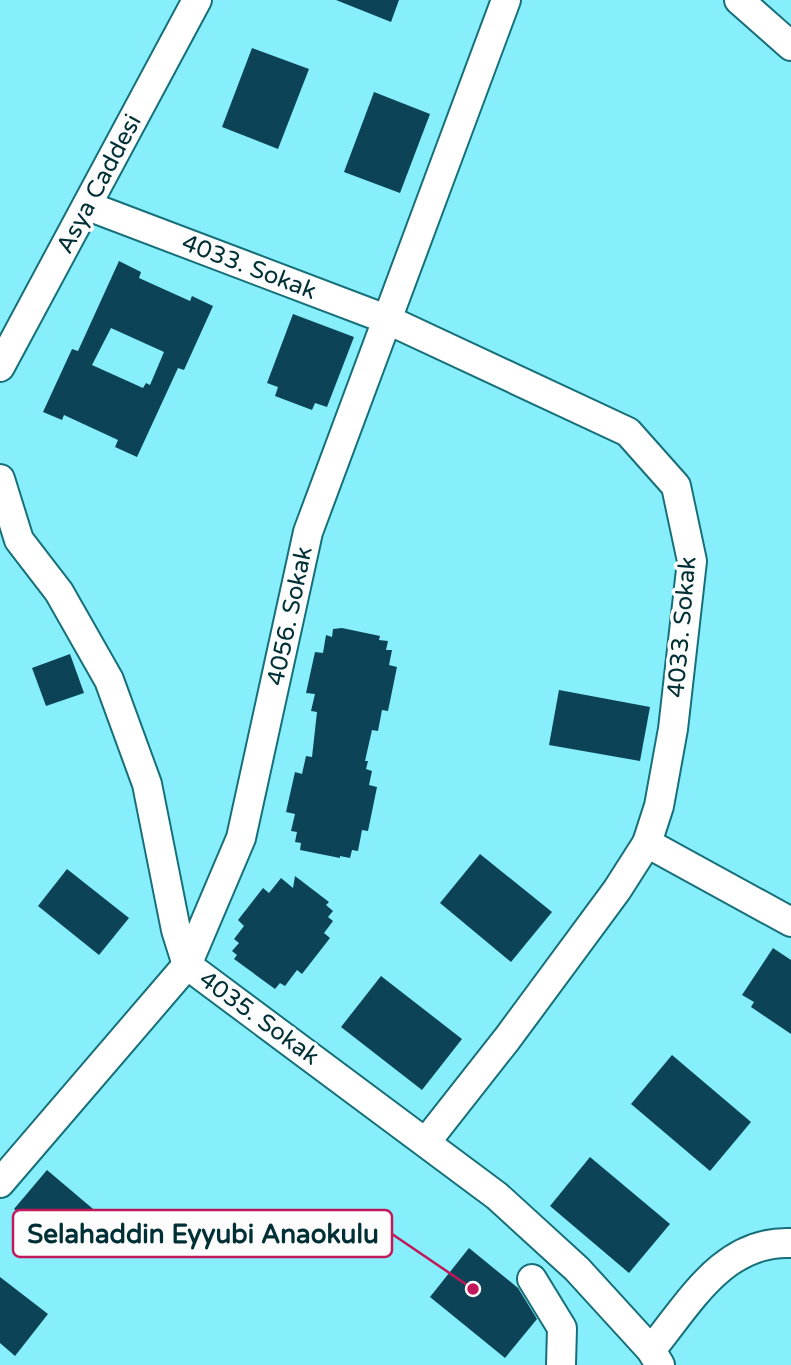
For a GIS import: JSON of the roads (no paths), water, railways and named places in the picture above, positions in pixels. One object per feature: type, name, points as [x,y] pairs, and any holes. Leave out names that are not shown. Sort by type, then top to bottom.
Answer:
[{"type":"street","name":"Asya Caddesi","points":[[0,367],[197,0]]},
{"type":"street","name":"4056. Sokak","points":[[0,1183],[187,965],[241,838],[309,532],[506,0]]},
{"type":"street","points":[[739,0],[791,46]]},
{"type":"street","name":"4033. Sokak","points":[[88,205],[386,319],[628,432],[676,486],[692,561],[673,729],[659,806],[647,843],[617,890],[508,1039],[426,1142]]},
{"type":"street","name":"4035. Sokak","points":[[0,479],[19,540],[59,592],[109,680],[146,784],[176,930],[187,965],[497,1196],[577,1269],[656,1357]]},
{"type":"street","points":[[647,843],[791,922]]},
{"type":"street","points":[[656,1357],[707,1280],[727,1261],[753,1248],[791,1243]]},
{"type":"street","points":[[532,1279],[562,1328],[561,1365]]},
{"type":"place","name":"Selahaddin Eyyubi Anaokulu","points":[[473,1289]]}]
